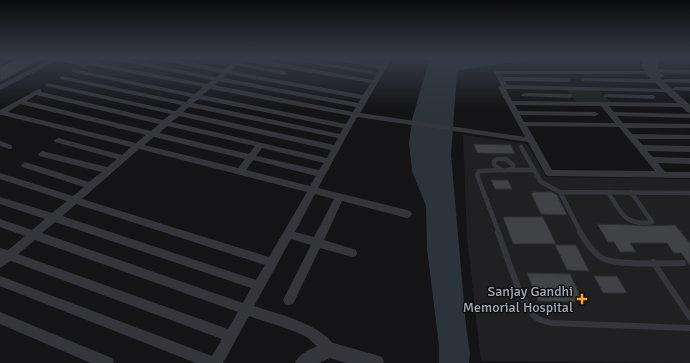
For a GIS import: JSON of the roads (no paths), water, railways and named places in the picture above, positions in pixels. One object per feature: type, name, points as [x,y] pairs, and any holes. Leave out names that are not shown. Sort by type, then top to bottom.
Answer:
[{"type":"street","points":[[0,84],[17,75]]},
{"type":"street","points":[[0,88],[26,75]]},
{"type":"street","points":[[0,112],[67,75]]},
{"type":"street","points":[[94,75],[348,126]]},
{"type":"street","points":[[146,75],[208,88],[356,115],[531,140]]},
{"type":"street","points":[[196,75],[363,102]]},
{"type":"street","points":[[3,257],[34,235],[223,75]]},
{"type":"street","points":[[239,75],[363,102]]},
{"type":"street","points":[[216,363],[348,126],[380,75]]},
{"type":"street","points":[[499,75],[505,87]]},
{"type":"street","points":[[563,75],[574,88]]},
{"type":"street","points":[[578,75],[590,88]]},
{"type":"street","points":[[658,75],[661,81],[688,106]]},
{"type":"street","points":[[128,93],[152,76]]},
{"type":"street","points":[[62,78],[187,106],[342,137]]},
{"type":"street","points":[[501,79],[568,80]]},
{"type":"street","points":[[583,80],[690,81]]},
{"type":"street","points":[[48,85],[336,148]]},
{"type":"street","points":[[690,90],[501,87],[549,173],[690,175]]},
{"type":"street","points":[[520,87],[529,103]]},
{"type":"street","points":[[564,88],[576,104]]},
{"type":"street","points":[[598,88],[612,114],[663,175]]},
{"type":"street","points":[[645,89],[662,105]]},
{"type":"street","points":[[35,93],[329,161]]},
{"type":"street","points":[[524,95],[570,96]]},
{"type":"street","points":[[510,103],[587,104],[604,100],[653,97]]},
{"type":"street","points":[[604,100],[613,104],[688,106]]},
{"type":"street","points":[[19,102],[322,174]]},
{"type":"street","points":[[587,104],[604,125]]},
{"type":"street","points":[[0,112],[407,214]]},
{"type":"street","points":[[515,113],[595,114]]},
{"type":"street","points":[[612,114],[690,116]]},
{"type":"street","points":[[522,124],[690,126]]},
{"type":"street","points":[[630,136],[690,136]]},
{"type":"street","points":[[58,140],[125,158]]},
{"type":"street","points":[[240,172],[260,145]]},
{"type":"street","points":[[640,148],[690,149]]},
{"type":"street","points":[[42,154],[110,171]]},
{"type":"street","points":[[651,160],[690,161]]},
{"type":"street","points":[[25,165],[92,186]]},
{"type":"street","points":[[0,176],[272,263]]},
{"type":"street","points":[[289,300],[339,198]]},
{"type":"street","points":[[0,200],[260,286]]},
{"type":"street","points":[[0,223],[246,309],[313,334],[330,350],[376,363]]},
{"type":"street","points":[[289,234],[352,253]]},
{"type":"street","points":[[3,257],[231,336]]},
{"type":"street","points":[[0,281],[213,363]]},
{"type":"street","points":[[0,318],[107,363]]},
{"type":"street","points":[[303,363],[320,353],[330,350]]},
{"type":"lane","points":[[0,143],[10,147]]},
{"type":"lane","points":[[521,147],[542,182],[560,192],[690,193]]},
{"type":"lane","points":[[501,170],[494,164],[494,161],[497,159],[510,161],[514,167],[512,170]]},
{"type":"lane","points":[[534,170],[479,171],[477,175],[515,278],[525,302],[534,316],[540,320],[551,322],[690,328]]},
{"type":"lane","points":[[560,192],[587,242],[601,258],[620,262],[683,262]]},
{"type":"lane","points":[[608,192],[626,220],[634,223],[652,222],[631,192]]},
{"type":"lane","points":[[653,262],[690,317]]},
{"type":"place","name":"Sanjay Gandhi Memorial Hospital","points":[[582,299]]}]
